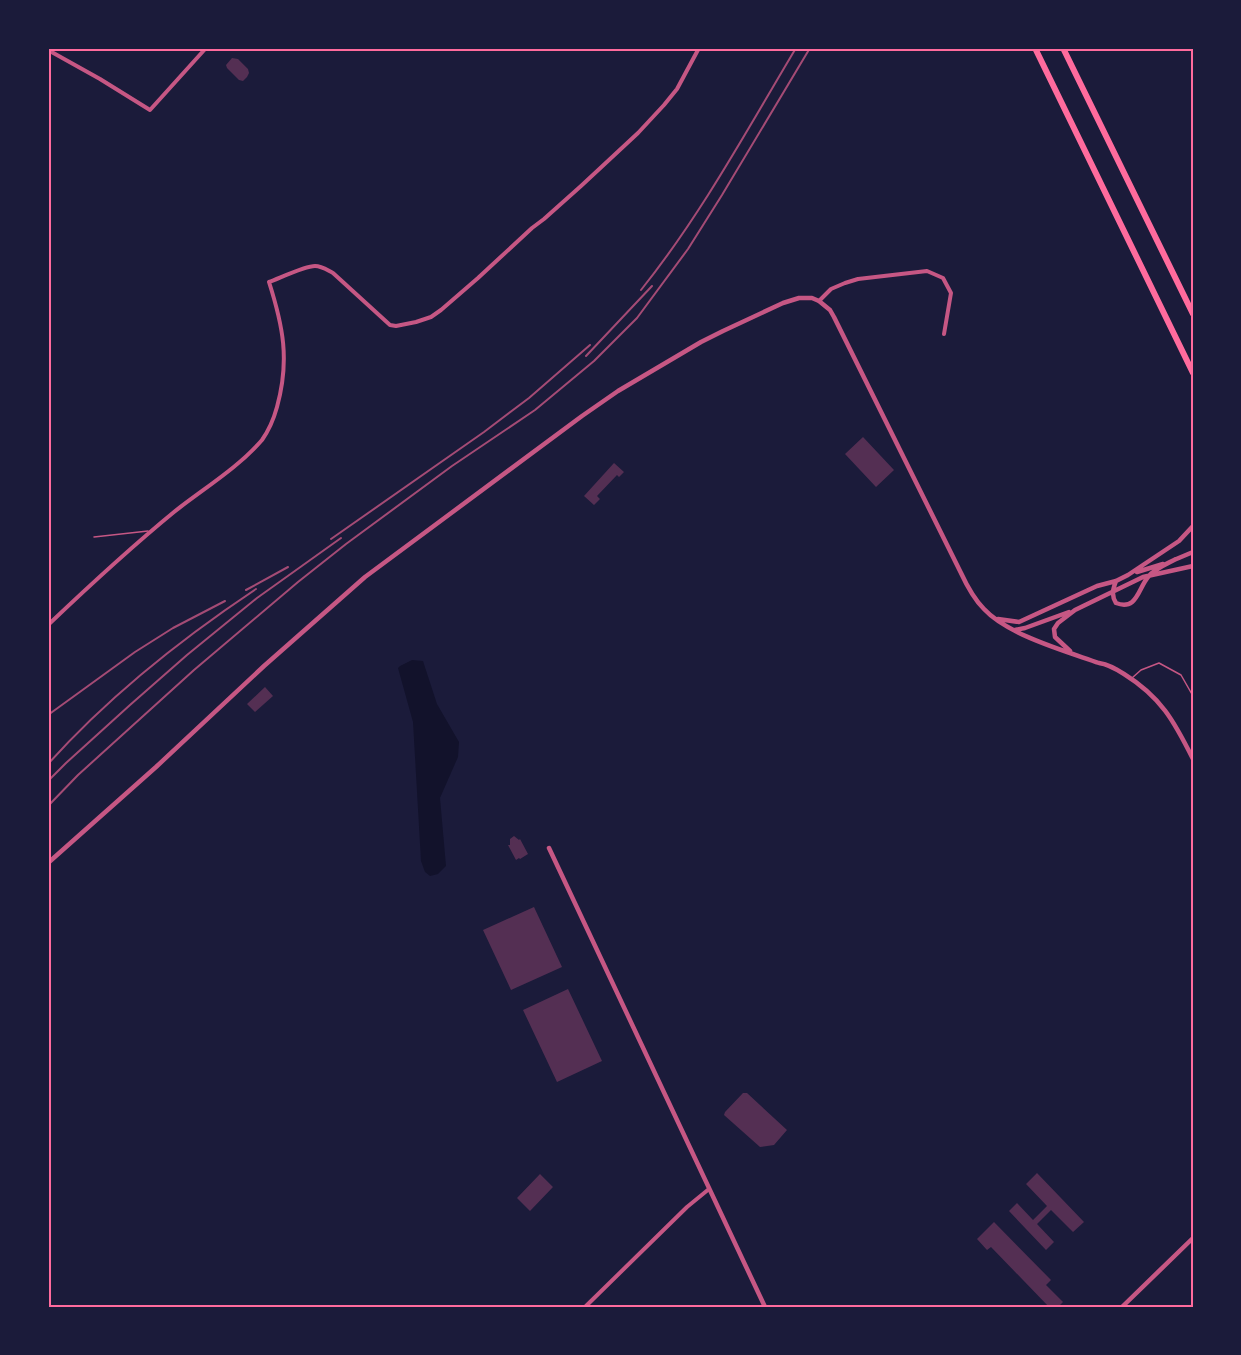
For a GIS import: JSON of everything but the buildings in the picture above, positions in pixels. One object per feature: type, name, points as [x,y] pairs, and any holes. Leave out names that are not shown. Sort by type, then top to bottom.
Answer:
[{"type":"highway","points":[[1035,48],[1193,373]]},
{"type":"highway","points":[[1064,48],[1193,314]]},
{"type":"street","points":[[48,50],[150,110],[206,48]]},
{"type":"street","points":[[48,625],[120,557],[252,451],[264,437],[281,393],[284,369],[284,345],[278,311],[269,282],[315,266],[333,273],[390,325],[396,326],[431,317],[478,278],[638,133],[677,89],[699,48]]},
{"type":"street","points":[[819,301],[838,285],[858,279],[927,272],[943,278],[951,293],[944,334]]},
{"type":"street","points":[[48,863],[353,587],[420,535],[618,391],[723,331],[783,303],[797,299],[812,298],[830,310],[961,573],[984,609],[1015,630],[1103,663],[1131,678],[1163,706],[1191,749],[1193,759]]},
{"type":"street","points":[[996,619],[1020,622],[1097,586],[1116,581],[1179,541],[1193,526]]},
{"type":"street","points":[[1128,575],[1193,552]]},
{"type":"street","points":[[1116,581],[1113,598],[1122,606],[1127,605],[1136,599],[1148,577],[1176,559]]},
{"type":"street","points":[[1015,630],[1075,610],[1143,577],[1193,566]]},
{"type":"street","points":[[1072,653],[1055,637],[1054,629],[1075,610]]},
{"type":"street","points":[[1024,634],[1029,621],[1040,613]]},
{"type":"street","points":[[549,848],[765,1307]]},
{"type":"street","points":[[585,1307],[687,1207],[709,1189]]},
{"type":"street","points":[[1122,1307],[1193,1238]]},
{"type":"lane","points":[[94,537],[152,530]]},
{"type":"lane","points":[[1131,678],[1141,670],[1159,663],[1181,675],[1193,696]]},
{"type":"shaded area","points":[[412,660],[423,661],[437,704],[459,742],[458,757],[440,798],[446,866],[438,874],[430,876],[425,872],[421,861],[413,722],[398,668]]},
{"type":"railway","points":[[641,290],[684,232],[796,48]]},
{"type":"railway","points":[[48,806],[78,775],[194,670],[298,582],[452,466],[535,410],[594,361],[637,318],[688,249],[810,48]]},
{"type":"railway","points":[[586,356],[652,286]]},
{"type":"railway","points":[[331,539],[484,432],[529,398],[590,345]]},
{"type":"railway","points":[[48,781],[187,655],[257,598],[341,538]]},
{"type":"railway","points":[[246,590],[288,567]]},
{"type":"railway","points":[[48,764],[95,715],[146,670],[200,628],[256,589]]},
{"type":"railway","points":[[48,715],[135,652],[173,628],[225,601]]}]
